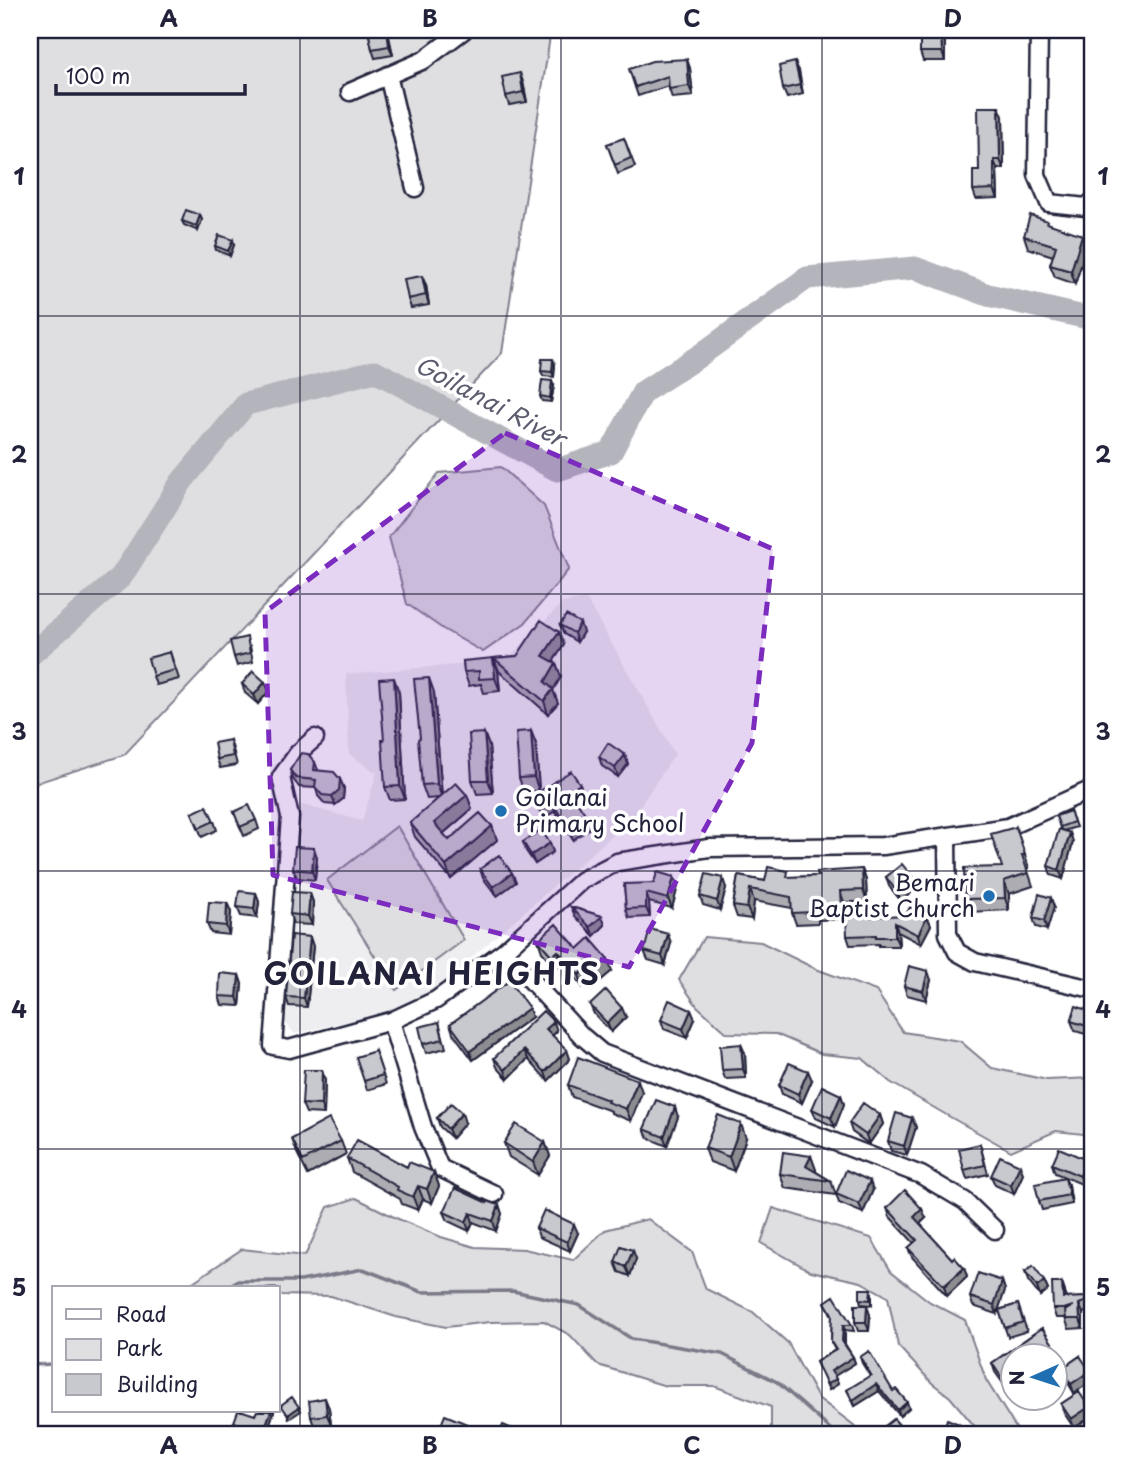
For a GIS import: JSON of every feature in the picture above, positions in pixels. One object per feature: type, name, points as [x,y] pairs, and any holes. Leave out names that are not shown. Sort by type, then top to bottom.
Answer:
[{"type":"street","points":[[350,92],[424,60],[464,30]]},
{"type":"street","points":[[1039,30],[1037,175],[1049,203],[1086,207],[1092,202]]},
{"type":"street","points":[[388,75],[415,188]]},
{"type":"street","points":[[315,737],[298,753],[281,777],[290,817],[273,1046],[289,1049],[391,1021],[436,1000],[504,951],[582,880],[617,862],[709,848],[883,846],[1008,827],[1092,789]]},
{"type":"street","points":[[947,836],[948,934],[957,952],[975,962],[1092,989]]},
{"type":"street","points":[[504,951],[582,1036],[602,1053],[921,1175],[965,1201],[995,1230]]},
{"type":"street","points":[[391,1021],[423,1127],[440,1168],[494,1194]]},
{"type":"highlighted area","points":[[505,433],[773,549],[752,743],[629,967],[273,875],[265,612]]},
{"type":"shaded area","name":"Goilanai Primary School","points":[[586,599],[675,754],[631,819],[418,1004],[295,1034],[285,1023],[295,803],[362,821],[377,773],[349,754],[346,674],[506,661],[562,603]]},
{"type":"green space","points":[[30,30],[551,30],[502,353],[124,755],[30,785]]},
{"type":"green space","points":[[501,467],[544,506],[569,569],[525,623],[483,652],[407,604],[389,537],[439,473]]},
{"type":"green space","points":[[397,826],[464,940],[396,990],[327,880]]},
{"type":"green space","points":[[704,937],[761,942],[816,969],[876,991],[903,1032],[960,1041],[992,1068],[1047,1080],[1092,1078],[1092,1135],[1056,1131],[1011,1151],[890,1082],[862,1058],[822,1054],[776,1034],[727,1033],[697,1006],[679,980]]},
{"type":"green space","points":[[356,1198],[441,1237],[475,1247],[524,1249],[573,1260],[605,1230],[648,1219],[692,1252],[706,1289],[753,1312],[788,1343],[818,1398],[867,1435],[771,1435],[771,1407],[714,1386],[666,1386],[598,1365],[570,1335],[544,1321],[490,1322],[446,1327],[396,1317],[331,1296],[280,1295],[280,1286],[187,1286],[242,1249],[305,1256],[328,1207]]},
{"type":"green space","points":[[773,1208],[871,1238],[891,1271],[930,1302],[965,1320],[986,1380],[1000,1402],[1000,1412],[1006,1412],[1019,1433],[1034,1435],[982,1435],[950,1397],[932,1383],[898,1346],[888,1297],[861,1282],[811,1271],[761,1243]]},
{"type":"building","points":[[368,30],[387,30],[389,46],[372,49]]},
{"type":"building","points":[[941,33],[942,52],[920,52],[920,34]]},
{"type":"building","points":[[687,59],[689,86],[669,89],[668,76],[635,87],[629,69],[652,61]]},
{"type":"building","points":[[795,62],[800,85],[783,89],[779,66]]},
{"type":"building","points":[[520,73],[523,92],[506,96],[502,77]]},
{"type":"building","points":[[978,107],[999,107],[1000,160],[994,160],[994,189],[973,190],[973,171],[979,171]]},
{"type":"building","points":[[624,138],[631,158],[615,165],[607,144]]},
{"type":"building","points":[[186,210],[200,215],[196,226],[182,221]]},
{"type":"building","points":[[1030,215],[1082,235],[1071,271],[1050,265],[1056,246],[1024,236]]},
{"type":"building","points":[[219,235],[233,240],[228,251],[215,246]]},
{"type":"building","points":[[422,276],[426,295],[408,299],[404,279]]},
{"type":"building","points":[[542,359],[553,359],[552,372],[541,371]]},
{"type":"building","points":[[542,380],[552,381],[550,398],[540,396]]},
{"type":"building","points":[[566,615],[580,623],[574,633],[560,625]]},
{"type":"building","points":[[541,620],[559,632],[543,656],[556,663],[545,682],[553,689],[544,701],[494,658],[517,656]]},
{"type":"building","points":[[247,637],[250,653],[234,657],[230,641]]},
{"type":"building","points":[[170,652],[175,670],[153,676],[148,658]]},
{"type":"building","points":[[493,658],[495,678],[479,679],[479,671],[464,672],[463,661]]},
{"type":"building","points":[[253,671],[265,682],[254,695],[242,684]]},
{"type":"building","points":[[394,678],[400,786],[385,787],[379,679]]},
{"type":"building","points":[[429,678],[437,784],[422,785],[414,679]]},
{"type":"building","points":[[531,731],[534,777],[519,778],[516,732]]},
{"type":"building","points":[[484,733],[488,780],[472,780],[469,734]]},
{"type":"building","points":[[230,740],[233,756],[217,759],[214,743]]},
{"type":"building","points":[[608,743],[625,755],[615,768],[599,757]]},
{"type":"building","points":[[301,753],[308,754],[315,762],[314,770],[334,772],[340,779],[339,790],[332,796],[322,795],[315,787],[316,780],[296,778],[290,770]]},
{"type":"building","points":[[571,771],[580,784],[570,791],[588,818],[570,831],[552,802],[541,809],[532,796]]},
{"type":"building","points":[[456,783],[467,795],[434,823],[449,840],[480,813],[492,826],[446,866],[410,823]]},
{"type":"building","points":[[249,805],[256,820],[240,827],[234,812]]},
{"type":"building","points":[[207,806],[214,821],[199,828],[192,813]]},
{"type":"building","points":[[1070,811],[1074,822],[1060,827],[1056,816]]},
{"type":"building","points":[[1016,827],[1028,873],[1004,881],[1005,898],[965,899],[964,868],[1002,867],[991,834]]},
{"type":"building","points":[[1059,829],[1070,833],[1059,870],[1048,866]]},
{"type":"building","points":[[541,830],[550,843],[531,855],[523,842]]},
{"type":"building","points":[[295,847],[314,848],[312,871],[293,869]]},
{"type":"building","points":[[499,855],[512,873],[493,887],[480,869]]},
{"type":"building","points":[[902,864],[914,879],[897,892],[886,877]]},
{"type":"building","points":[[768,867],[788,871],[787,877],[818,876],[817,872],[862,869],[863,890],[840,891],[841,907],[814,908],[814,912],[792,913],[791,897],[750,889],[747,908],[733,906],[738,876],[765,881]]},
{"type":"building","points":[[657,872],[674,877],[668,899],[646,893],[646,908],[626,909],[624,884],[654,883]]},
{"type":"building","points":[[706,874],[723,878],[717,901],[700,896]]},
{"type":"building","points":[[239,891],[256,893],[254,909],[237,907]]},
{"type":"building","points":[[292,892],[310,893],[308,916],[290,914]]},
{"type":"building","points":[[1039,894],[1051,898],[1044,921],[1033,918]]},
{"type":"building","points":[[209,902],[227,903],[226,926],[207,924]]},
{"type":"building","points":[[571,907],[602,916],[590,927]]},
{"type":"building","points":[[910,907],[927,916],[918,935],[895,923],[895,937],[847,936],[846,915],[906,915]]},
{"type":"building","points":[[556,924],[578,949],[590,938],[608,959],[596,969],[592,964],[579,975],[558,951],[552,956],[538,940]]},
{"type":"building","points":[[650,929],[668,934],[662,956],[644,951]]},
{"type":"building","points":[[291,935],[310,937],[304,998],[286,997]]},
{"type":"building","points":[[909,966],[928,971],[923,991],[904,986]]},
{"type":"building","points":[[220,973],[239,975],[237,997],[219,996]]},
{"type":"building","points":[[509,981],[529,1008],[470,1051],[450,1024]]},
{"type":"building","points":[[606,990],[622,1008],[607,1023],[590,1005]]},
{"type":"building","points":[[669,1000],[691,1010],[683,1029],[661,1020]]},
{"type":"building","points":[[1076,1006],[1092,1012],[1090,1027],[1071,1021]]},
{"type":"building","points":[[543,1011],[554,1022],[546,1029],[567,1050],[545,1072],[524,1050],[505,1070],[494,1058]]},
{"type":"building","points":[[439,1022],[443,1039],[423,1044],[419,1027]]},
{"type":"building","points":[[741,1044],[743,1069],[722,1070],[720,1046]]},
{"type":"building","points":[[375,1051],[383,1075],[364,1081],[356,1057]]},
{"type":"building","points":[[578,1057],[638,1080],[626,1109],[568,1085]]},
{"type":"building","points":[[789,1063],[808,1071],[798,1094],[779,1085]]},
{"type":"building","points":[[304,1070],[322,1070],[321,1105],[302,1104]]},
{"type":"building","points":[[822,1086],[841,1095],[831,1118],[812,1109]]},
{"type":"building","points":[[656,1100],[675,1107],[664,1137],[644,1129]]},
{"type":"building","points":[[451,1103],[462,1113],[448,1129],[437,1118]]},
{"type":"building","points":[[863,1103],[880,1115],[866,1135],[849,1123]]},
{"type":"building","points":[[896,1113],[912,1118],[904,1146],[888,1141]]},
{"type":"building","points":[[718,1115],[741,1124],[729,1157],[705,1148]]},
{"type":"building","points":[[329,1119],[341,1141],[303,1161],[292,1139]]},
{"type":"building","points":[[516,1124],[545,1142],[533,1162],[504,1143]]},
{"type":"building","points":[[357,1140],[407,1167],[409,1162],[434,1172],[427,1189],[418,1186],[413,1197],[397,1190],[398,1187],[347,1158]]},
{"type":"building","points":[[980,1144],[985,1165],[964,1170],[959,1149]]},
{"type":"building","points":[[1059,1148],[1087,1160],[1080,1176],[1052,1164]]},
{"type":"building","points":[[783,1152],[811,1156],[806,1166],[831,1181],[780,1174]]},
{"type":"building","points":[[1000,1156],[1020,1165],[1011,1185],[991,1176]]},
{"type":"building","points":[[846,1170],[870,1181],[859,1204],[836,1194]]},
{"type":"building","points":[[1065,1178],[1069,1195],[1039,1201],[1035,1184]]},
{"type":"building","points":[[455,1188],[487,1203],[499,1205],[493,1221],[470,1213],[466,1222],[444,1212]]},
{"type":"building","points":[[905,1190],[922,1209],[914,1217],[952,1259],[954,1257],[964,1268],[944,1286],[908,1248],[917,1240],[887,1208]]},
{"type":"building","points":[[544,1210],[574,1224],[567,1242],[536,1228]]},
{"type":"building","points":[[621,1246],[633,1250],[626,1267],[615,1262]]},
{"type":"building","points":[[1033,1266],[1044,1281],[1037,1287],[1025,1272]]},
{"type":"building","points":[[978,1273],[1002,1281],[994,1305],[970,1297]]},
{"type":"building","points":[[1052,1283],[1062,1283],[1063,1298],[1090,1297],[1090,1300],[1079,1304],[1080,1319],[1066,1319],[1065,1311],[1073,1306],[1053,1309]]},
{"type":"building","points":[[860,1289],[871,1289],[870,1300],[860,1299]]},
{"type":"building","points":[[834,1296],[852,1325],[843,1325],[842,1341],[853,1357],[831,1371],[836,1379],[827,1384],[816,1362],[836,1350],[831,1342],[832,1314],[825,1302]]},
{"type":"building","points":[[1018,1304],[1023,1322],[1005,1328],[999,1310]]},
{"type":"building","points":[[855,1305],[867,1305],[866,1322],[855,1322]]},
{"type":"building","points":[[1042,1328],[1051,1342],[1022,1342]]},
{"type":"building","points":[[869,1351],[893,1391],[896,1389],[907,1402],[898,1410],[876,1384],[853,1400],[847,1390],[871,1375],[860,1357]]},
{"type":"building","points":[[1080,1356],[1090,1371],[1071,1384],[1070,1363]]},
{"type":"building","points":[[1000,1357],[1000,1375],[992,1363]]},
{"type":"building","points":[[1079,1392],[1089,1407],[1071,1419],[1066,1412],[1070,1412],[1070,1398]]},
{"type":"building","points":[[292,1397],[299,1407],[288,1415],[281,1405]]},
{"type":"building","points":[[325,1398],[327,1415],[311,1417],[309,1401]]},
{"type":"building","points":[[238,1412],[255,1415],[256,1412],[271,1412],[262,1435],[255,1435],[257,1433],[252,1431],[253,1429],[234,1422]]},
{"type":"building","points":[[445,1415],[482,1430],[480,1435],[437,1435]]},
{"type":"building","points":[[894,1419],[905,1432],[902,1435],[892,1435],[885,1426]]},
{"type":"building","points":[[947,1419],[959,1424],[954,1435],[942,1435]]},
{"type":"building","points":[[503,1425],[517,1431],[515,1434],[518,1435],[499,1435]]},
{"type":"waterway","name":"Goilanai River","points":[[30,655],[121,577],[182,481],[246,404],[375,371],[557,470],[611,452],[643,392],[699,356],[807,278],[915,268],[988,295],[1088,318],[1092,314]]},
{"type":"waterway","points":[[230,1286],[238,1281],[301,1281],[363,1269],[422,1292],[513,1291],[579,1305],[632,1339],[722,1354],[777,1382],[837,1435]]},
{"type":"waterway","points":[[30,1365],[52,1364]]},
{"type":"place","name":"Goilanai Primary School","points":[[501,811]]},
{"type":"place","name":"Bemari Baptist Church","points":[[989,896]]},
{"type":"district","name":"GOILANAI HEIGHTS","points":[[432,975]]}]
